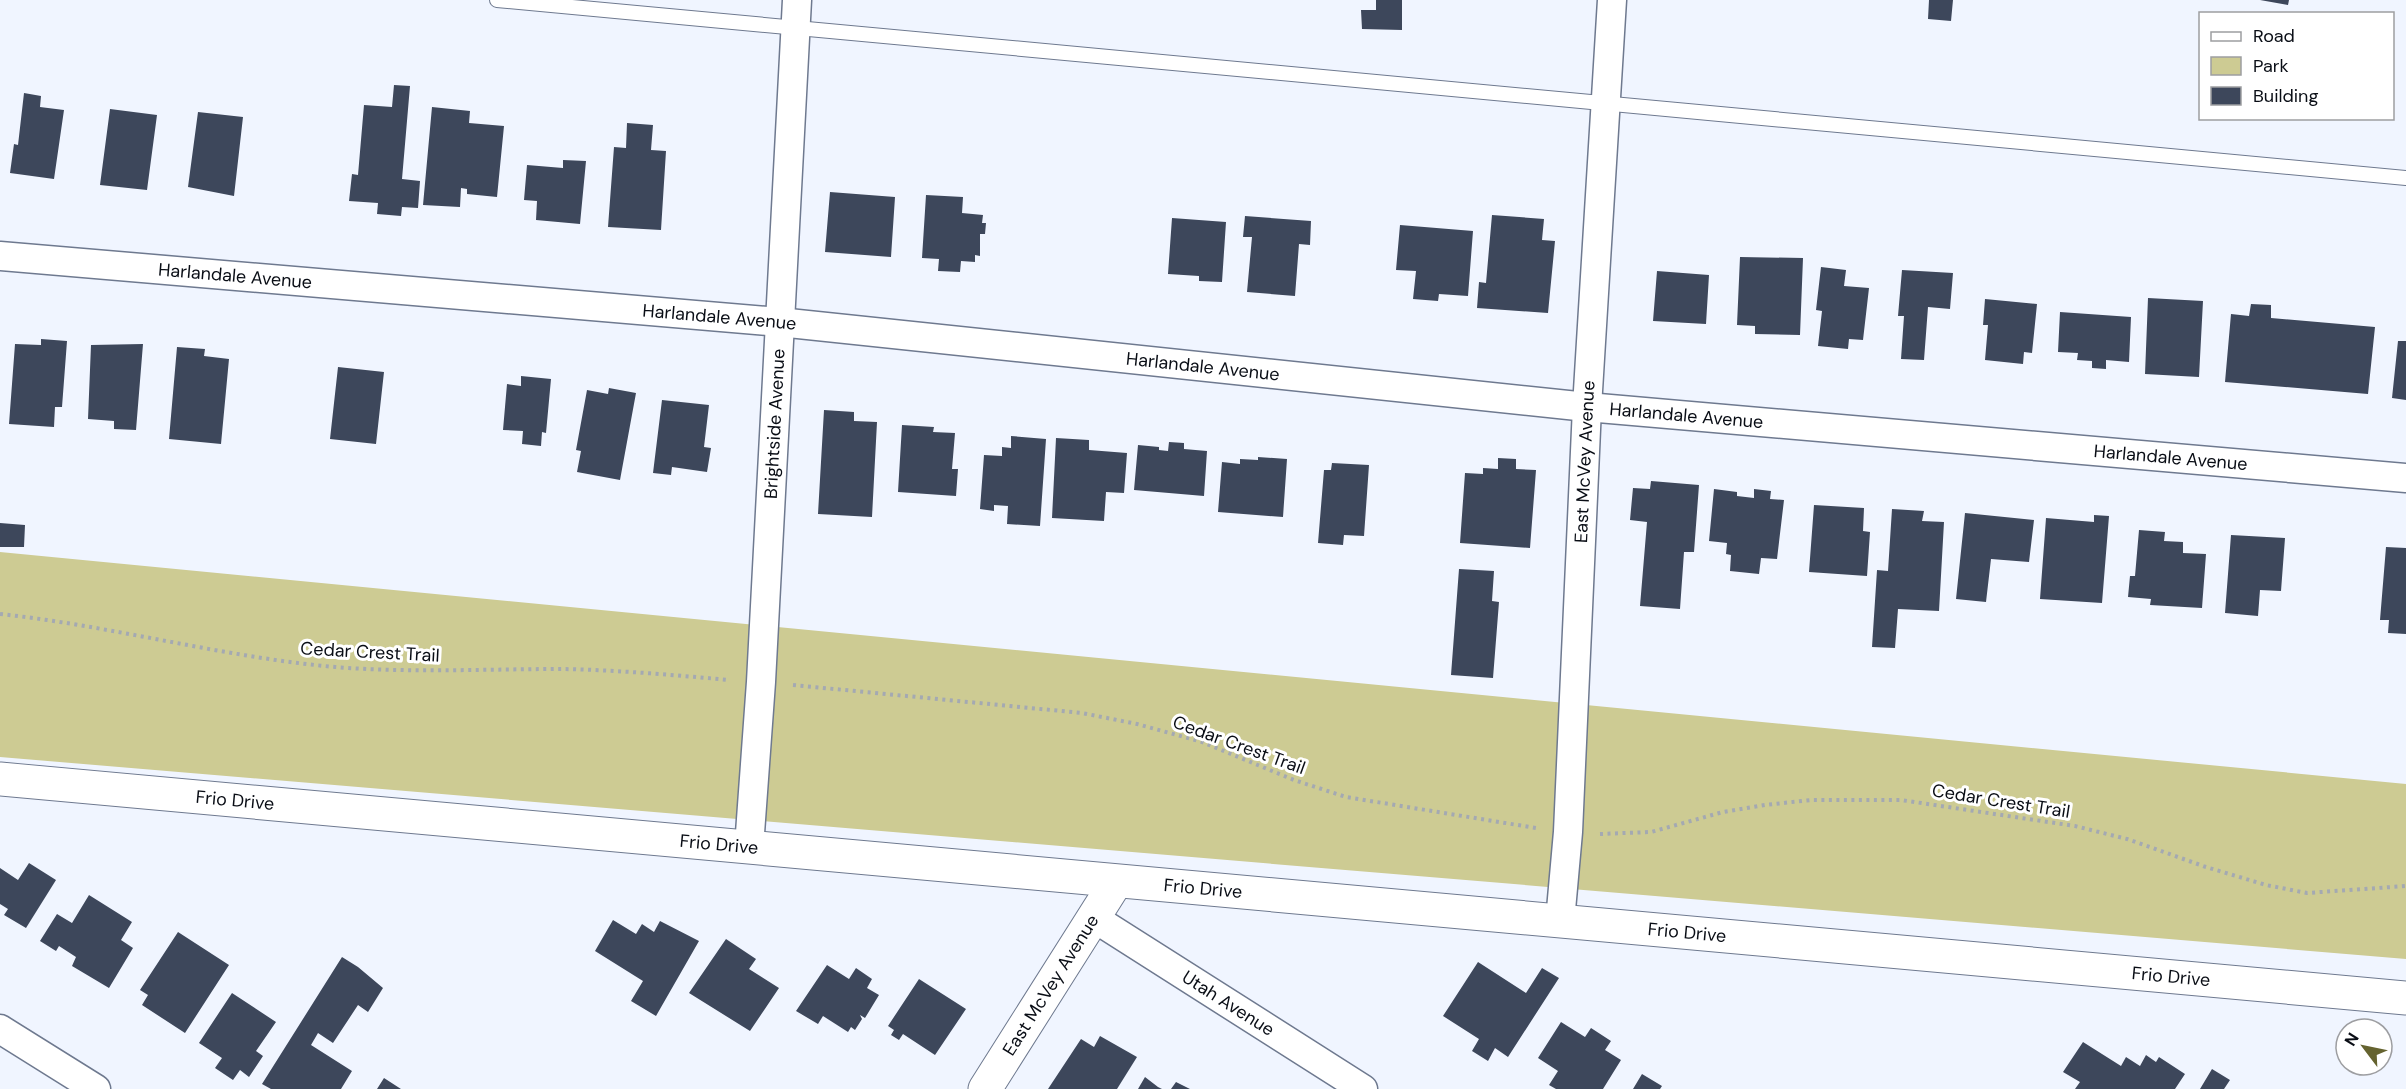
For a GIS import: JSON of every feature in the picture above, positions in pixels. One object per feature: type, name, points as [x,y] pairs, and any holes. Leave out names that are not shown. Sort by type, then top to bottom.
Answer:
[{"type":"street","name":"Brightside Avenue","points":[[749,847],[761,682],[797,0]]},
{"type":"street","name":"East McVey Avenue","points":[[1560,921],[1568,832],[1587,407],[1612,0]]},
{"type":"street","name":"Harlandale Avenue","points":[[0,256],[779,322],[1587,407],[2406,478]]},
{"type":"street","name":"Frio Drive","points":[[0,779],[2406,998]]},
{"type":"street","name":"East McVey Avenue","points":[[985,1089],[1116,882]]},
{"type":"street","name":"Utah Avenue","points":[[1094,918],[1363,1089]]},
{"type":"street","points":[[0,1029],[96,1089]]},
{"type":"lane","points":[[497,0],[2406,178]]},
{"type":"path","name":"Cedar Crest Trail","points":[[0,614],[118,632],[216,652],[336,667],[565,669],[732,680]]},
{"type":"path","name":"Cedar Crest Trail","points":[[788,685],[1082,713],[1137,724],[1202,742],[1294,780],[1346,797],[1547,829]]},
{"type":"path","name":"Cedar Crest Trail","points":[[1594,834],[1651,832],[1723,812],[1765,805],[1811,800],[1901,800],[2075,826],[2127,839],[2266,885],[2307,893],[2406,886]]},
{"type":"green space","points":[[0,552],[2406,784],[2406,959],[0,757]]},
{"type":"building","points":[[1376,0],[1402,0],[1402,30],[1362,29],[1361,10],[1376,10]]},
{"type":"building","points":[[1929,0],[1953,0],[1951,21],[1928,19]]},
{"type":"building","points":[[2260,0],[2289,0],[2288,5]]},
{"type":"building","points":[[394,85],[410,86],[402,179],[420,181],[418,208],[402,207],[401,216],[377,214],[378,203],[349,201],[352,174],[358,175],[364,105],[392,107]]},
{"type":"building","points":[[24,93],[41,96],[40,107],[64,110],[54,179],[10,173],[14,144],[18,145]]},
{"type":"building","points":[[432,107],[470,111],[469,123],[504,126],[497,197],[467,194],[467,189],[461,188],[460,207],[423,205]]},
{"type":"building","points":[[110,109],[157,115],[147,190],[100,185]]},
{"type":"building","points":[[198,112],[243,117],[234,196],[188,187]]},
{"type":"building","points":[[627,123],[653,125],[651,150],[666,151],[661,230],[608,227],[614,147],[626,148]]},
{"type":"building","points":[[563,160],[586,161],[580,224],[536,220],[537,201],[524,200],[527,165],[563,168]]},
{"type":"building","points":[[830,192],[895,197],[891,257],[825,252]]},
{"type":"building","points":[[926,195],[963,197],[962,213],[983,215],[982,223],[986,223],[985,234],[980,234],[980,256],[975,255],[975,262],[961,261],[960,272],[938,271],[939,259],[922,258]]},
{"type":"building","points":[[1492,215],[1544,219],[1542,240],[1555,241],[1548,313],[1477,308],[1479,282],[1486,283]]},
{"type":"building","points":[[1245,216],[1311,221],[1310,245],[1299,244],[1295,296],[1247,292],[1252,237],[1243,237]]},
{"type":"building","points":[[1172,218],[1226,222],[1222,282],[1199,281],[1199,276],[1168,274]]},
{"type":"building","points":[[1400,225],[1473,231],[1468,296],[1439,294],[1438,301],[1413,299],[1416,271],[1396,270]]},
{"type":"building","points":[[1740,257],[1803,258],[1800,335],[1755,334],[1755,326],[1737,325]]},
{"type":"building","points":[[1821,267],[1846,270],[1844,286],[1869,288],[1863,340],[1849,339],[1848,349],[1818,346],[1822,311],[1816,310]]},
{"type":"building","points":[[1902,270],[1953,273],[1950,309],[1928,307],[1924,360],[1901,359],[1904,316],[1898,316]]},
{"type":"building","points":[[1657,271],[1709,275],[1706,324],[1653,321]]},
{"type":"building","points":[[2148,298],[2203,301],[2199,377],[2145,374]]},
{"type":"building","points":[[1985,299],[2037,304],[2032,353],[2024,352],[2023,364],[1985,360],[1988,325],[1983,325]]},
{"type":"building","points":[[2251,304],[2271,305],[2271,318],[2375,327],[2368,394],[2225,382],[2231,314],[2249,316]]},
{"type":"building","points":[[2060,312],[2131,317],[2129,362],[2106,360],[2106,369],[2092,368],[2092,361],[2077,360],[2078,353],[2058,352]]},
{"type":"building","points":[[41,339],[67,341],[62,407],[55,407],[54,427],[9,424],[15,344],[41,345]]},
{"type":"building","points":[[2398,341],[2406,341],[2406,400],[2392,398]]},
{"type":"building","points":[[143,344],[136,430],[114,429],[114,421],[88,419],[91,345]]},
{"type":"building","points":[[177,347],[205,349],[204,356],[229,359],[221,444],[169,439]]},
{"type":"building","points":[[338,367],[384,372],[376,444],[330,439]]},
{"type":"building","points":[[521,376],[551,379],[546,433],[542,432],[541,446],[522,444],[523,431],[503,430],[507,384],[521,386]]},
{"type":"building","points":[[609,388],[636,393],[620,480],[577,472],[581,451],[576,450],[587,390],[608,394]]},
{"type":"building","points":[[662,400],[709,405],[704,447],[711,448],[707,472],[672,467],[671,475],[653,473]]},
{"type":"building","points":[[824,410],[854,412],[854,421],[877,422],[872,517],[818,514]]},
{"type":"building","points":[[902,425],[934,427],[933,432],[955,433],[952,469],[958,469],[956,496],[898,492]]},
{"type":"building","points":[[1011,436],[1046,439],[1040,526],[1007,524],[1008,506],[994,505],[994,511],[980,509],[984,455],[1002,456],[1002,447],[1011,448]]},
{"type":"building","points":[[1056,438],[1089,440],[1089,450],[1127,453],[1124,493],[1106,492],[1104,521],[1052,518]]},
{"type":"building","points":[[1169,442],[1184,443],[1184,449],[1207,451],[1204,496],[1134,490],[1138,445],[1159,447],[1159,450],[1168,451]]},
{"type":"building","points":[[1258,457],[1287,459],[1283,517],[1218,512],[1222,462],[1240,464],[1240,459],[1258,460]]},
{"type":"building","points":[[1498,458],[1516,459],[1516,469],[1536,470],[1530,548],[1460,543],[1465,473],[1483,474],[1483,468],[1498,469]]},
{"type":"building","points":[[1332,463],[1369,465],[1364,536],[1344,535],[1343,545],[1318,543],[1324,470],[1331,470]]},
{"type":"building","points":[[1651,481],[1699,485],[1694,552],[1684,552],[1680,609],[1640,606],[1647,522],[1630,520],[1633,488],[1650,489]]},
{"type":"building","points":[[1714,489],[1737,492],[1737,496],[1754,498],[1754,489],[1771,491],[1770,499],[1784,500],[1777,559],[1761,558],[1759,574],[1730,571],[1731,555],[1726,554],[1727,543],[1709,541]]},
{"type":"building","points":[[1814,505],[1864,508],[1863,531],[1870,532],[1867,576],[1809,572]]},
{"type":"building","points":[[1892,509],[1924,511],[1922,521],[1944,522],[1939,611],[1898,609],[1895,648],[1872,647],[1877,570],[1888,571]]},
{"type":"building","points":[[1965,513],[2034,520],[2029,562],[1991,559],[1986,602],[1956,599]]},
{"type":"building","points":[[2094,515],[2109,516],[2102,603],[2040,599],[2046,518],[2094,522]]},
{"type":"building","points":[[0,523],[25,525],[24,547],[0,547]]},
{"type":"building","points":[[2139,530],[2165,532],[2164,541],[2183,542],[2183,553],[2206,554],[2202,608],[2150,605],[2151,599],[2128,597],[2130,576],[2135,576]]},
{"type":"building","points":[[2231,535],[2285,538],[2281,591],[2260,590],[2258,616],[2225,613]]},
{"type":"building","points":[[2386,547],[2406,548],[2406,634],[2388,633],[2389,620],[2380,620]]},
{"type":"building","points":[[1459,569],[1494,571],[1492,601],[1499,602],[1493,678],[1451,675]]},
{"type":"building","points":[[29,863],[56,880],[26,928],[4,915],[8,909],[0,904],[0,868],[18,880]]},
{"type":"building","points":[[89,895],[132,922],[121,940],[133,948],[109,988],[72,966],[76,957],[59,946],[56,951],[40,941],[57,914],[72,923]]},
{"type":"building","points":[[613,920],[636,934],[642,924],[654,932],[660,921],[699,941],[656,1016],[631,1001],[643,981],[595,951]]},
{"type":"building","points":[[178,932],[229,965],[185,1033],[142,1005],[148,995],[140,990]]},
{"type":"building","points":[[726,939],[756,959],[749,969],[779,988],[750,1031],[689,993]]},
{"type":"building","points":[[342,957],[383,988],[368,1012],[358,1005],[333,1043],[318,1033],[311,1045],[352,1071],[341,1089],[271,1089],[262,1084]]},
{"type":"building","points":[[1478,962],[1526,993],[1542,968],[1559,978],[1508,1057],[1495,1048],[1488,1061],[1472,1051],[1479,1039],[1443,1016]]},
{"type":"building","points":[[827,965],[849,979],[856,968],[872,979],[867,988],[879,995],[865,1018],[860,1015],[862,1019],[855,1030],[851,1027],[848,1032],[823,1016],[818,1024],[796,1011]]},
{"type":"building","points":[[919,979],[966,1009],[935,1055],[903,1034],[899,1040],[891,1035],[894,1030],[888,1026]]},
{"type":"building","points":[[232,993],[276,1022],[256,1051],[263,1056],[249,1077],[240,1070],[233,1080],[215,1068],[222,1058],[199,1043]]},
{"type":"building","points":[[1561,1022],[1585,1037],[1591,1028],[1611,1041],[1605,1050],[1621,1060],[1603,1089],[1556,1089],[1549,1085],[1558,1071],[1538,1058]]},
{"type":"building","points":[[1100,1036],[1137,1057],[1117,1089],[1048,1089],[1081,1039],[1094,1047]]},
{"type":"building","points":[[2083,1042],[2121,1066],[2126,1057],[2140,1066],[2146,1055],[2156,1062],[2159,1057],[2185,1074],[2175,1089],[2075,1089],[2080,1082],[2063,1072]]},
{"type":"building","points":[[2212,1069],[2230,1080],[2224,1089],[2200,1089]]},
{"type":"building","points":[[1642,1074],[1662,1086],[1660,1089],[1633,1089]]},
{"type":"building","points":[[1145,1077],[1158,1087],[1162,1089],[1138,1089]]},
{"type":"building","points":[[384,1078],[401,1089],[377,1089]]},
{"type":"building","points":[[1176,1082],[1190,1089],[1171,1089]]}]
